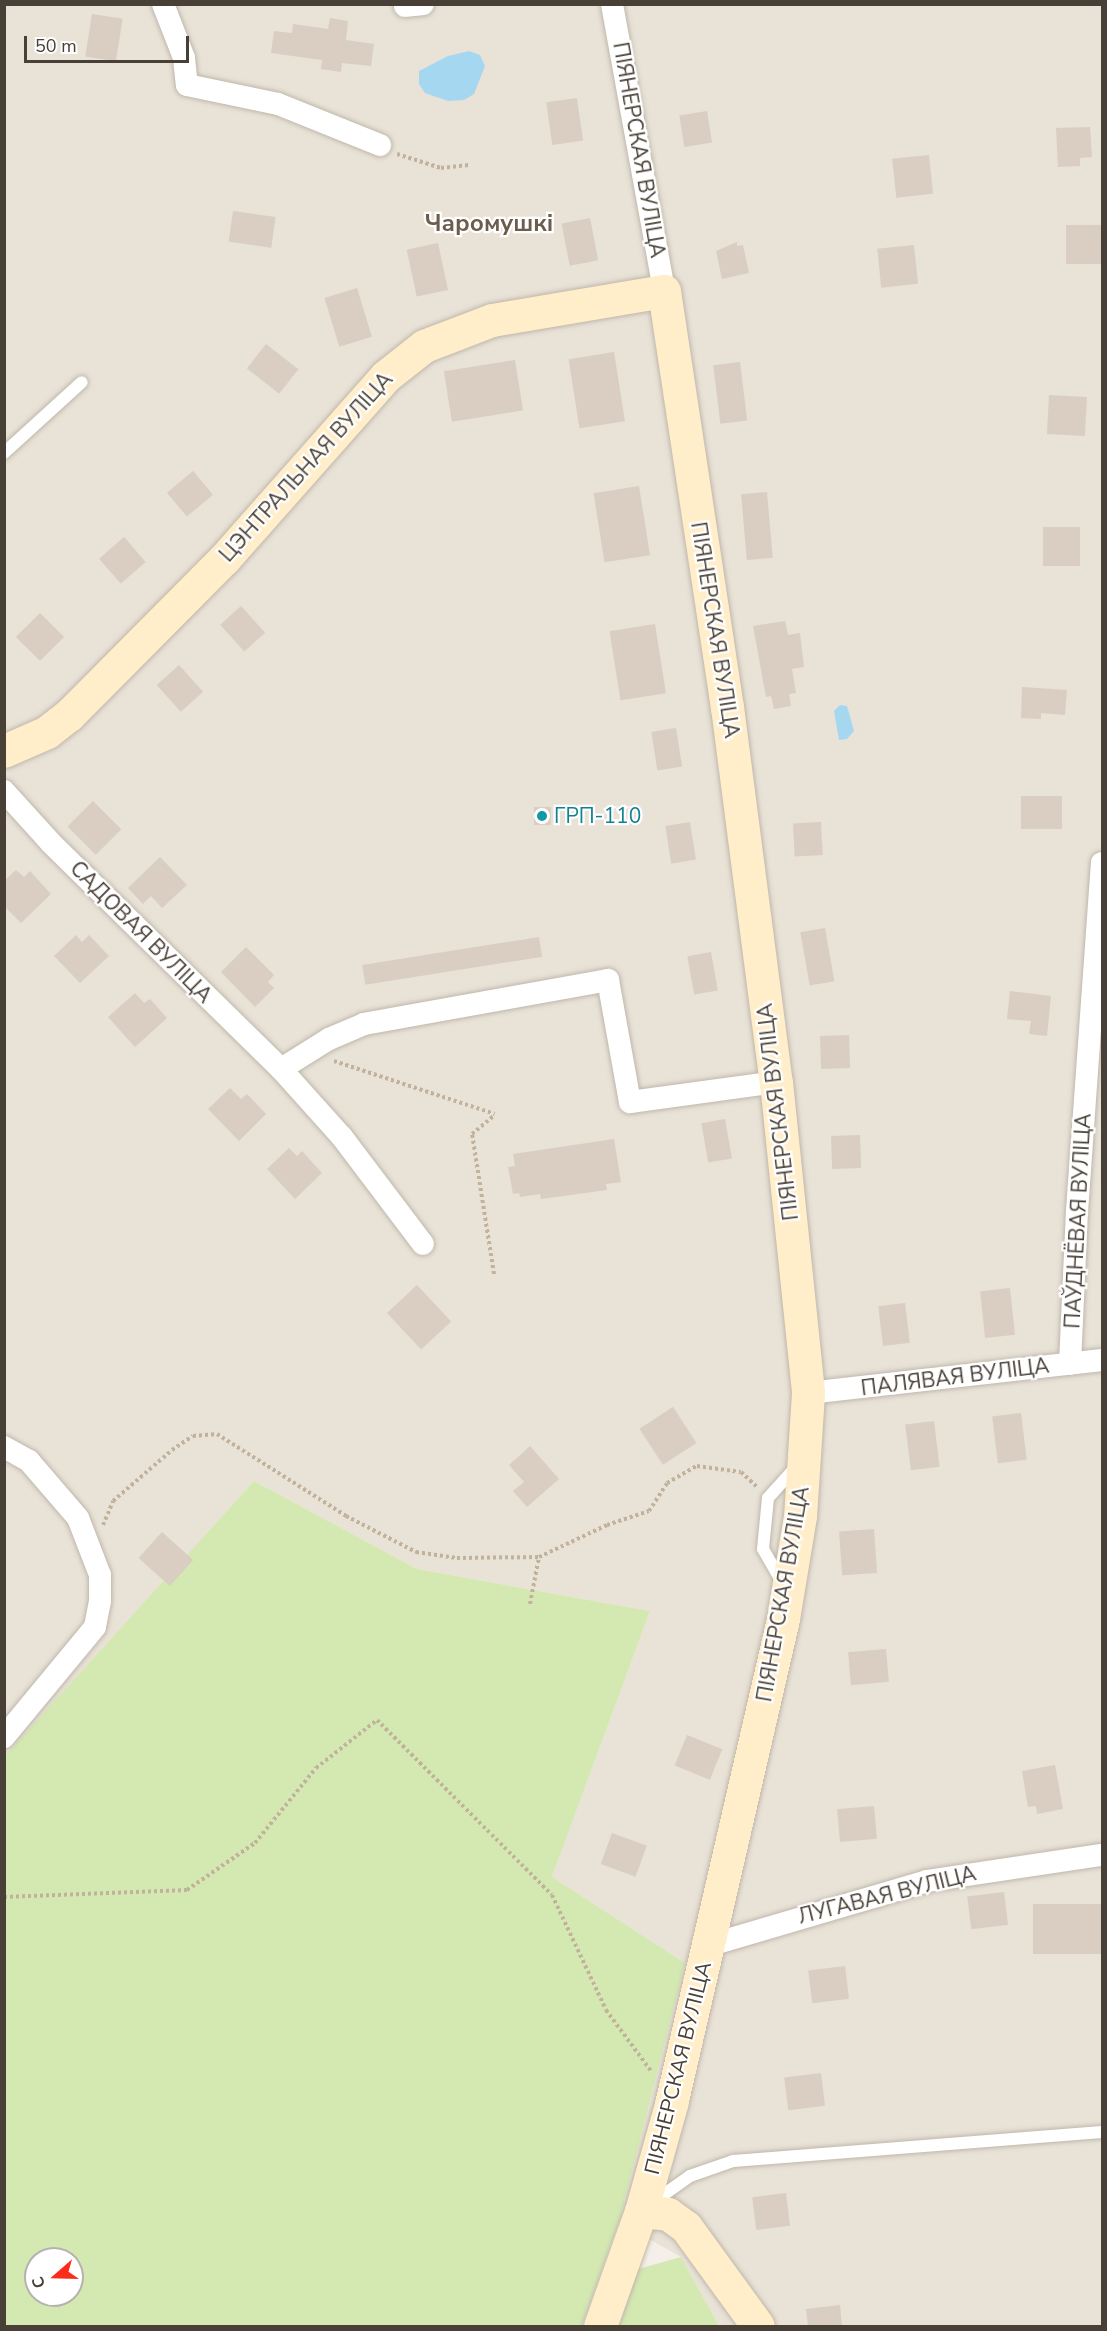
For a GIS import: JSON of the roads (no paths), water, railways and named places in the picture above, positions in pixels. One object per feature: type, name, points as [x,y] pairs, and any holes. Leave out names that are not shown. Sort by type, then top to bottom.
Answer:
[{"type":"street","points":[[163,4],[184,58],[187,85],[278,104],[380,145]]},
{"type":"street","name":"ПІЯНЕРСКАЯ ВУЛІЦА","points":[[600,2326],[641,2211],[672,2101],[710,1945],[787,1592],[806,1455],[808,1394],[776,1082],[728,707],[664,291],[612,4]]},
{"type":"street","name":"ЦЭНТРАЛЬНАЯ ВУЛІЦА","points":[[4,751],[47,732],[69,715],[224,558],[386,376],[418,351],[447,335],[492,320],[664,291]]},
{"type":"street","name":"САДОВАЯ ВУЛІЦА","points":[[4,791],[51,843],[281,1069],[342,1137],[423,1244]]},
{"type":"street","name":"ПАЎДНЁВАЯ ВУЛІЦА","points":[[1070,1364],[1077,1211],[1102,863]]},
{"type":"street","points":[[281,1069],[329,1040],[375,1021],[608,980],[630,1102],[776,1082]]},
{"type":"street","name":"ПАЛЯВАЯ ВУЛІЦА","points":[[808,1394],[1102,1360]]},
{"type":"street","points":[[4,1447],[29,1461],[56,1488],[86,1534],[100,1575],[100,1601],[95,1627],[4,1737]]},
{"type":"street","name":"ЛУГАВАЯ ВУЛІЦА","points":[[710,1945],[927,1881],[1102,1855]]},
{"type":"street","points":[[641,2211],[668,2214],[686,2227],[758,2326]]},
{"type":"lane","points":[[4,453],[82,382]]},
{"type":"lane","points":[[787,1592],[763,1549],[768,1498],[806,1455]]},
{"type":"lane","points":[[641,2211],[690,2176],[733,2161],[1102,2132]]},
{"type":"water","points":[[469,51],[480,55],[485,66],[474,94],[464,100],[448,101],[425,93],[419,84],[419,71],[448,56]]},
{"type":"water","points":[[840,705],[847,706],[854,731],[847,739],[839,740],[834,711]]},
{"type":"place","name":"ГРП-110","points":[[542,816]]},
{"type":"district","name":"Чаромушкі","points":[[489,224]]}]
